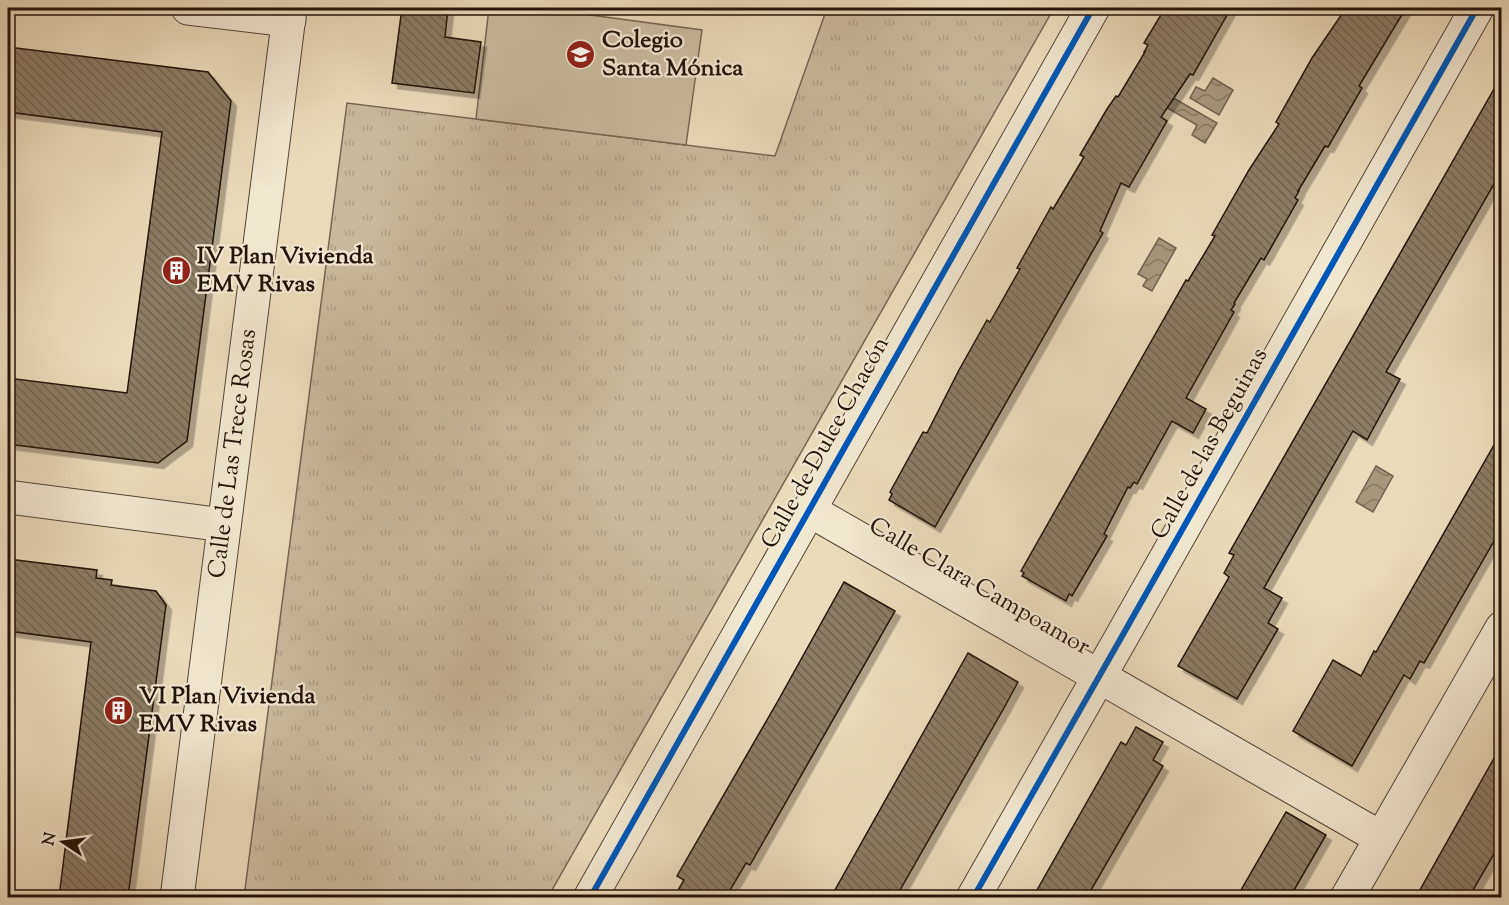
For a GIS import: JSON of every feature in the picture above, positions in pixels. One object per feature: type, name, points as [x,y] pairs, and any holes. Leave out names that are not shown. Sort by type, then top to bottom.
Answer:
[{"type":"street","points":[[188,8],[290,14]]},
{"type":"street","name":"Calle de Dulce Chacón","points":[[590,897],[1093,8]]},
{"type":"street","name":"Calle de las Beguinas","points":[[973,897],[1477,8]]},
{"type":"street","name":"Calle de Las Trece Rosas","points":[[177,897],[290,14]]},
{"type":"street","points":[[8,497],[224,525]]},
{"type":"street","name":"Calle Clara Campoamor","points":[[809,510],[1381,838]]},
{"type":"street","points":[[1347,897],[1502,628]]},
{"type":"green space","points":[[489,8],[538,8],[702,30],[686,145],[476,119]]},
{"type":"green space","points":[[827,8],[1054,8],[548,897],[244,897],[347,103],[775,156]]},
{"type":"water","points":[[1213,78],[1233,90],[1219,115],[1190,98],[1196,87],[1205,91]]},
{"type":"water","points":[[1163,92],[1217,123],[1205,143],[1192,135],[1197,125],[1157,102]]},
{"type":"water","points":[[1159,238],[1176,248],[1152,291],[1143,286],[1147,279],[1138,274]]},
{"type":"water","points":[[1376,466],[1393,476],[1373,512],[1356,502]]},
{"type":"building","points":[[402,8],[448,8],[445,37],[481,42],[474,93],[392,83]]},
{"type":"building","points":[[1165,8],[1231,8],[1193,75],[1190,74],[1161,117],[1167,121],[1129,187],[1121,183],[1100,231],[1103,233],[935,527],[889,500],[892,494],[890,492],[923,432],[927,433],[987,320],[990,322],[1020,269],[1017,268],[1051,207],[1053,209],[1084,157],[1080,155],[1145,52],[1148,45],[1144,43]]},
{"type":"building","points":[[1346,8],[1406,8],[1359,86],[1362,88],[1328,147],[1325,146],[1298,191],[1295,198],[1298,200],[1264,260],[1261,258],[1234,303],[1231,310],[1234,312],[1186,398],[1206,409],[1193,433],[1172,421],[1137,484],[1134,482],[1130,488],[1128,487],[1104,534],[1107,536],[1072,596],[1069,594],[1066,601],[1022,576],[1024,573],[1021,571],[1186,280],[1188,281],[1215,236],[1212,235],[1249,170],[1279,124],[1276,122],[1312,58]]},
{"type":"building","name":"IV Plan Vivienda EMV Rivas","points":[[8,47],[208,72],[231,101],[187,441],[158,463],[8,444],[8,378],[127,393],[162,132],[8,112]]},
{"type":"building","points":[[1502,75],[1502,170],[1386,372],[1400,379],[1367,440],[1353,431],[1264,588],[1282,598],[1268,623],[1278,629],[1237,699],[1178,666],[1229,577],[1224,573],[1234,555],[1229,553]]},
{"type":"building","points":[[1502,431],[1502,527],[1424,663],[1420,661],[1410,679],[1404,675],[1352,766],[1293,731],[1333,660],[1361,676]]},
{"type":"building","name":"VI Plan Vivienda EMV Rivas","points":[[8,559],[97,570],[96,578],[112,580],[111,585],[156,591],[166,605],[128,897],[59,897],[91,642],[8,631]]},
{"type":"building","points":[[844,582],[895,611],[750,865],[746,863],[726,897],[674,897],[684,880],[677,876]]},
{"type":"building","points":[[968,653],[1018,682],[1004,708],[896,897],[831,897]]},
{"type":"building","points":[[1136,727],[1163,742],[1153,760],[1163,766],[1087,897],[1033,897],[1121,742],[1126,745]]},
{"type":"building","points":[[1502,744],[1502,840],[1469,897],[1416,897]]},
{"type":"building","points":[[1286,812],[1326,835],[1290,897],[1237,897]]},
{"type":"cycle path","points":[[590,898],[1093,8]]},
{"type":"cycle path","points":[[973,898],[1477,8]]},
{"type":"place","name":"Colegio Santa Mónica","points":[[581,55]]},
{"type":"place","name":"IV Plan Vivienda EMV Rivas","points":[[176,271]]},
{"type":"place","name":"VI Plan Vivienda EMV Rivas","points":[[118,711]]}]
